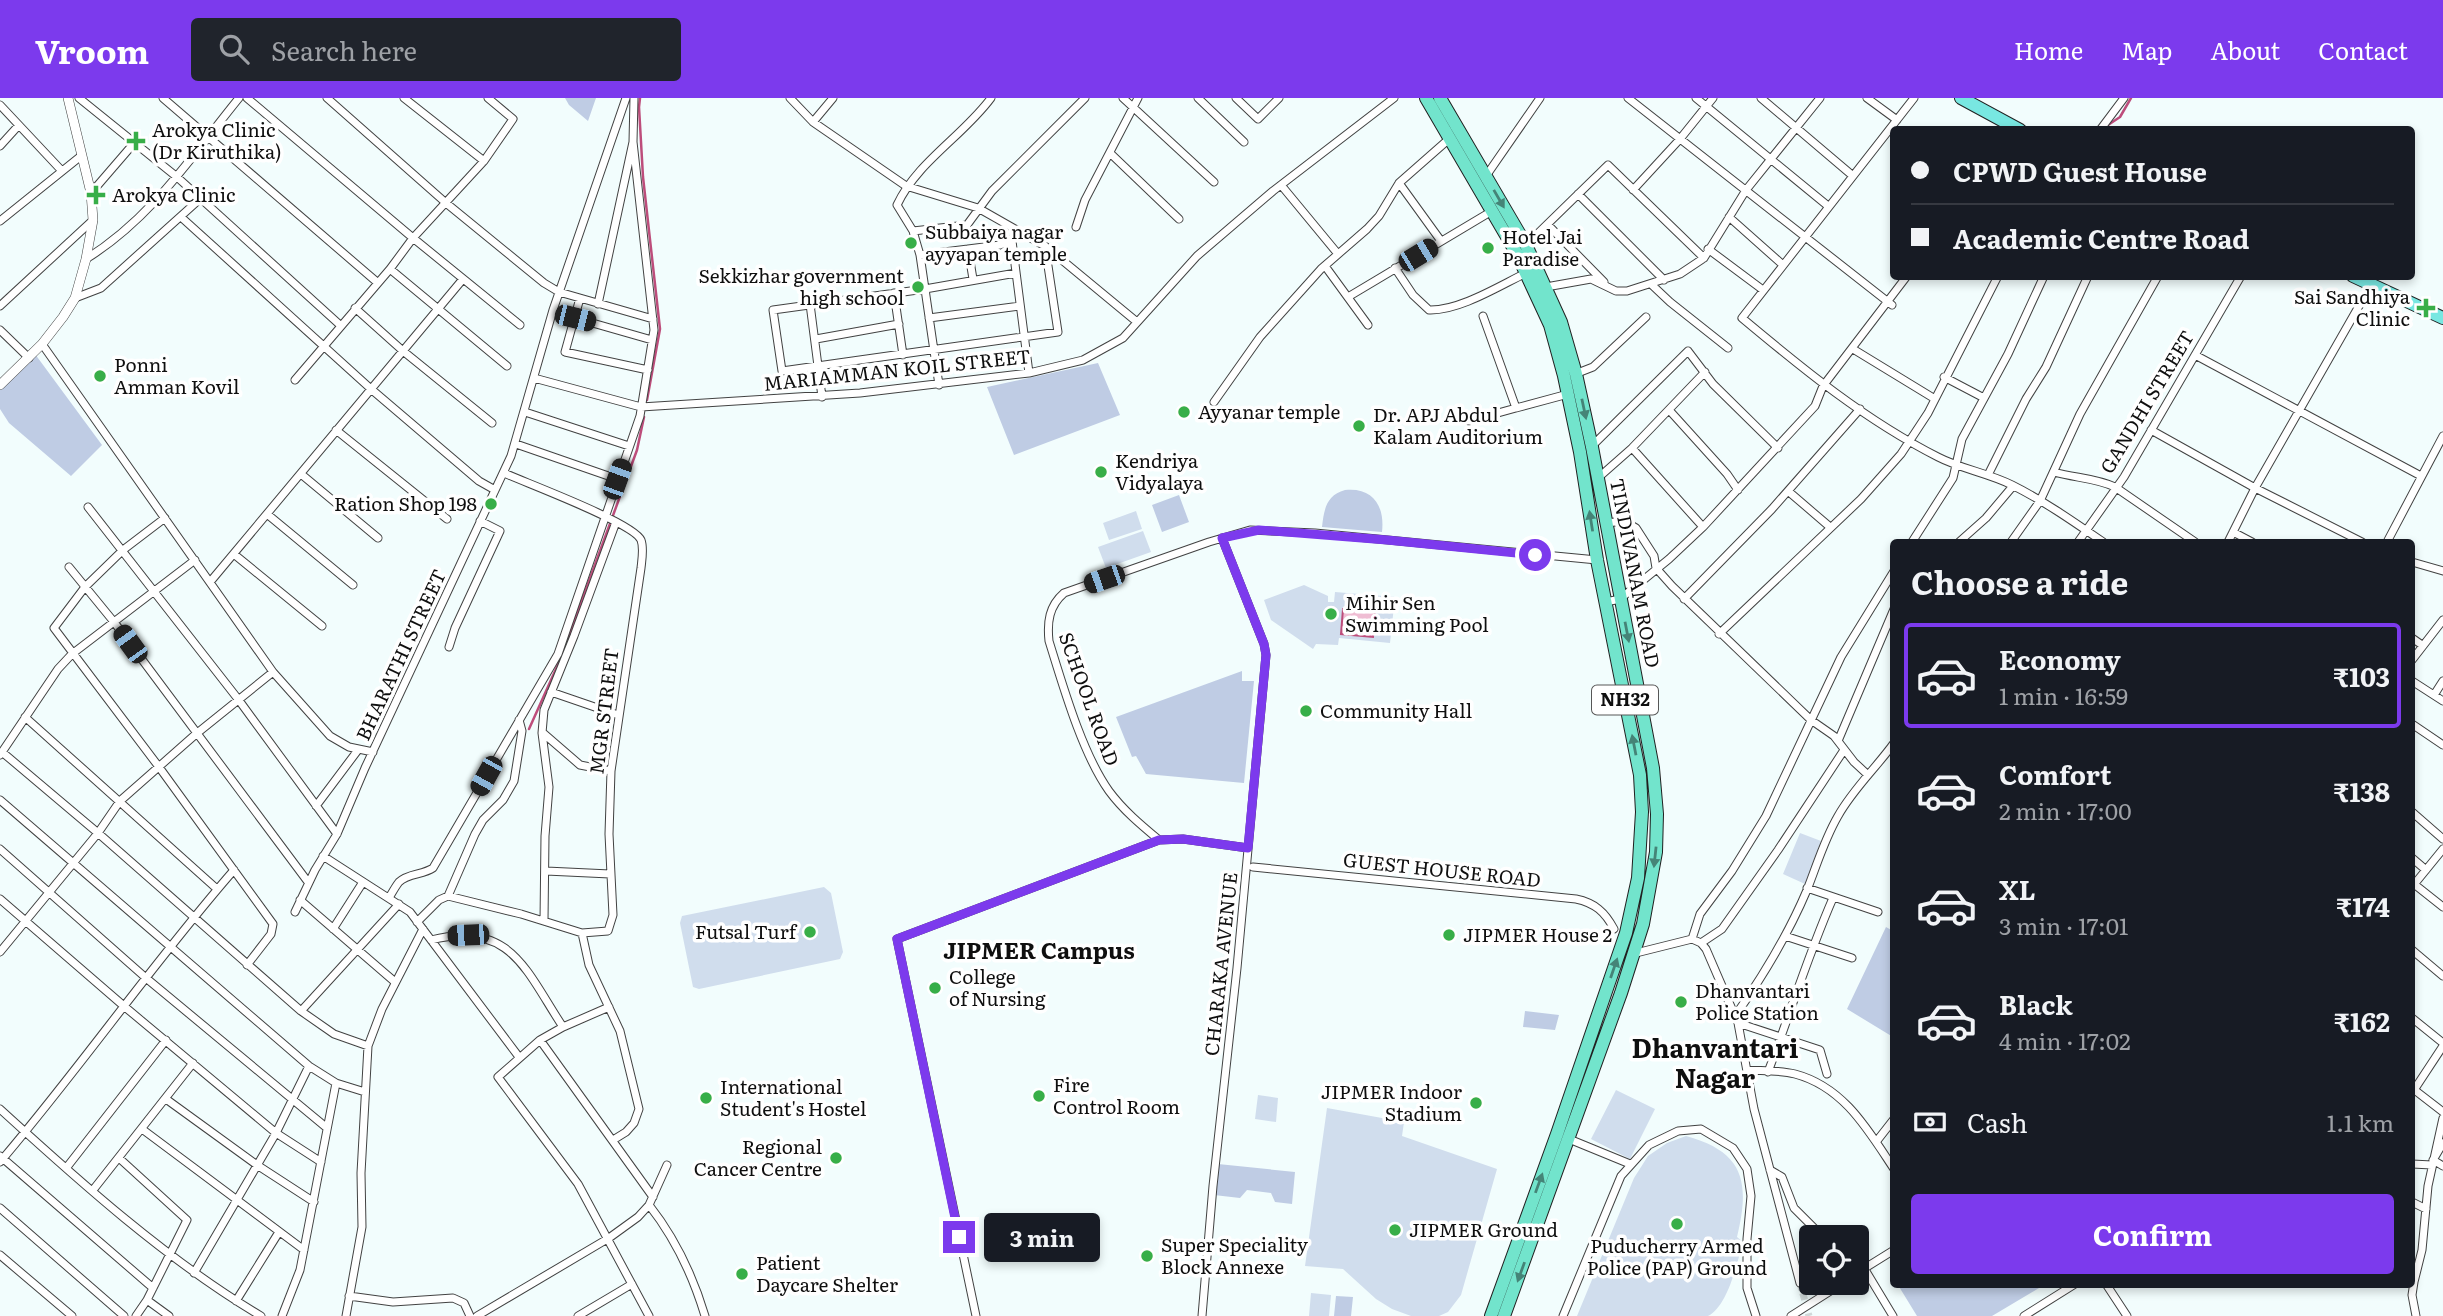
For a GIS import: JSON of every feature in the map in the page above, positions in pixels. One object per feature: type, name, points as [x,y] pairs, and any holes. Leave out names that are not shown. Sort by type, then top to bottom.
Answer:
[{"type":"highway","name":"NH32","points":[[1426,98],[1526,273],[1570,375],[1568,394],[1597,560],[1640,775],[1642,812],[1641,849],[1628,926],[1491,1316]]},
{"type":"highway","name":"TINDIVANAM ROAD","points":[[1440,98],[1526,245],[1561,322],[1570,375],[1592,447],[1653,768],[1657,814],[1652,880],[1636,953],[1504,1316]]},
{"type":"highway","points":[[1557,1134],[1569,1139]]},
{"type":"main road","points":[[1961,98],[2012,126]]},
{"type":"main road","points":[[2361,280],[2443,318]]},
{"type":"street","points":[[1,382],[42,344],[75,298],[86,259],[93,220],[91,193],[68,98]]},
{"type":"street","points":[[79,98],[177,177],[340,325]]},
{"type":"street","points":[[163,98],[378,282]]},
{"type":"street","points":[[86,259],[164,194],[239,98]]},
{"type":"street","points":[[247,98],[412,239],[520,325]]},
{"type":"street","points":[[327,98],[446,203],[544,283],[559,292],[653,319]]},
{"type":"street","points":[[404,98],[484,161]]},
{"type":"street","points":[[295,380],[322,345],[390,269],[412,239],[484,161],[513,119],[488,98]]},
{"type":"street","points":[[181,217],[371,389],[479,481],[495,490],[516,443],[559,292],[626,98]]},
{"type":"street","points":[[389,898],[406,878],[425,874],[433,868],[558,654],[641,407],[653,319],[633,142],[634,98]]},
{"type":"street","points":[[790,98],[813,122],[906,186],[978,208],[1045,246],[1137,321]]},
{"type":"street","points":[[813,122],[834,98]]},
{"type":"street","points":[[939,385],[920,256],[913,230],[897,205],[906,186],[979,115],[991,98]]},
{"type":"street","points":[[913,230],[967,225],[1009,172],[1085,98]]},
{"type":"street","points":[[1123,98],[1214,182]]},
{"type":"street","points":[[1076,228],[1085,200],[1138,98]]},
{"type":"street","points":[[1236,98],[1258,119],[1279,98]]},
{"type":"street","name":"MARIAMMAN KOIL STREET","points":[[534,378],[641,407],[822,397],[939,385],[1029,373],[1083,360],[1123,338],[1197,256],[1280,185],[1394,98]]},
{"type":"street","points":[[1486,176],[1540,98]]},
{"type":"street","points":[[1628,98],[1890,304]]},
{"type":"street","points":[[1696,98],[1828,206]]},
{"type":"street","points":[[1633,190],[1713,98]]},
{"type":"street","points":[[1761,98],[1853,176]]},
{"type":"street","points":[[1548,225],[1616,291],[1652,285],[1680,274],[1704,257],[1745,190],[1820,98]]},
{"type":"street","points":[[1867,98],[1897,120]]},
{"type":"street","points":[[1892,126],[1914,98]]},
{"type":"street","points":[[2103,126],[2124,98]]},
{"type":"street","points":[[1202,99],[1244,142]]},
{"type":"street","points":[[0,105],[62,171]]},
{"type":"street","points":[[0,146],[19,125]]},
{"type":"street","points":[[1890,129],[1742,318],[1823,386],[1910,441],[1939,458],[2014,486],[2099,539]]},
{"type":"street","points":[[1214,402],[1260,337],[1325,266],[1378,216],[1399,183],[1449,139]]},
{"type":"street","points":[[91,193],[135,142]]},
{"type":"street","points":[[598,304],[633,142]]},
{"type":"street","points":[[1110,152],[1179,219]]},
{"type":"street","points":[[0,221],[81,156]]},
{"type":"street","points":[[1526,245],[1608,165],[1704,257]]},
{"type":"street","points":[[1399,183],[1441,241]]},
{"type":"street","points":[[1280,185],[1338,254]]},
{"type":"street","points":[[1578,194],[1664,280]]},
{"type":"street","points":[[75,298],[101,288],[201,198]]},
{"type":"street","points":[[1348,297],[1492,211]]},
{"type":"street","points":[[1729,217],[1783,265]]},
{"type":"street","points":[[0,306],[93,220]]},
{"type":"street","points":[[920,256],[1000,245],[1012,241],[1022,232]]},
{"type":"street","points":[[1012,241],[1029,373]]},
{"type":"street","points":[[1016,273],[925,289],[773,310],[782,371],[1058,332],[1045,246]]},
{"type":"street","points":[[968,249],[973,279]]},
{"type":"street","points":[[1709,249],[1763,290]]},
{"type":"street","points":[[1325,266],[1368,325]]},
{"type":"street","points":[[1395,268],[1413,295],[1429,310],[1444,309],[1464,302],[1526,273]]},
{"type":"street","points":[[390,269],[507,366]]},
{"type":"street","points":[[210,582],[463,279]]},
{"type":"street","points":[[1546,286],[1591,279],[1607,285]]},
{"type":"street","points":[[1606,602],[1620,598],[1669,559],[1778,448],[1815,406],[1823,386],[1890,304],[1905,280]]},
{"type":"street","points":[[1719,634],[1800,559],[1877,482],[1910,441],[1935,399],[1996,280]]},
{"type":"street","points":[[1914,539],[1953,478],[1962,439],[2008,354],[2042,280]]},
{"type":"street","points":[[1987,474],[2051,357],[2086,280]]},
{"type":"street","points":[[2013,539],[2039,500],[2084,408],[2156,280]]},
{"type":"street","name":"GANDHI STREET","points":[[2080,539],[2128,470],[2239,280]]},
{"type":"street","points":[[1652,285],[1728,348]]},
{"type":"street","points":[[2230,539],[2255,488],[2371,285]]},
{"type":"street","points":[[894,293],[903,355]]},
{"type":"street","points":[[580,298],[565,352],[648,370]]},
{"type":"street","points":[[810,304],[822,397]]},
{"type":"street","points":[[929,318],[1020,306]]},
{"type":"street","points":[[355,308],[402,351],[492,423]]},
{"type":"street","points":[[1483,316],[1516,408]]},
{"type":"street","points":[[1570,375],[1593,367],[1646,317]]},
{"type":"street","points":[[575,318],[652,340]]},
{"type":"street","points":[[816,339],[899,324]]},
{"type":"street","points":[[0,330],[29,358]]},
{"type":"street","points":[[42,344],[273,672],[330,736],[358,750],[373,752]]},
{"type":"street","points":[[1853,349],[1935,399]]},
{"type":"street","points":[[1592,447],[1688,351],[1742,414],[1778,448]]},
{"type":"street","points":[[2195,355],[2421,476]]},
{"type":"street","points":[[1598,478],[1632,449],[1705,372]]},
{"type":"street","points":[[1944,377],[1984,398]]},
{"type":"street","points":[[1469,421],[1568,394]]},
{"type":"street","points":[[1684,599],[1788,491],[1860,409]]},
{"type":"street","points":[[1670,411],[1727,474],[1738,490]]},
{"type":"street","points":[[524,412],[629,446]]},
{"type":"street","points":[[336,430],[447,519]]},
{"type":"street","points":[[2151,430],[2255,488],[2356,539]]},
{"type":"street","points":[[2389,539],[2443,436]]},
{"type":"street","points":[[516,443],[617,479]]},
{"type":"street","points":[[1632,449],[1703,527]]},
{"type":"street","points":[[2054,471],[2115,487],[2191,539]]},
{"type":"street","points":[[301,474],[378,538]]},
{"type":"street","name":"MGR STREET","points":[[504,474],[616,522],[634,532],[640,539],[642,550],[611,771],[609,834],[613,915],[608,931],[582,933]]},
{"type":"street","points":[[1962,539],[1986,518],[2014,486]]},
{"type":"street","name":"BHARATHI STREET","points":[[295,912],[308,882],[337,834],[495,490]]},
{"type":"street","points":[[1788,491],[1830,527]]},
{"type":"street","points":[[88,507],[155,591],[337,834]]},
{"type":"street","points":[[267,514],[353,585]]},
{"type":"street","points":[[165,519],[122,550],[85,587],[54,628],[273,924],[271,934],[247,965]]},
{"type":"street","points":[[449,647],[454,628],[500,531],[480,521]]},
{"type":"street","points":[[544,921],[545,836],[550,787],[542,733],[544,710],[575,636],[616,522]]},
{"type":"street","points":[[1606,523],[1624,522],[1636,528],[1654,556],[1656,568],[1684,599],[1811,720],[1838,741],[1868,775]]},
{"type":"street","name":"SCHOOL ROAD","points":[[1159,840],[1122,806],[1099,775],[1085,743],[1049,641],[1047,627],[1056,599],[1064,593],[1222,538],[1259,530],[1597,560]]},
{"type":"street","points":[[2234,532],[2247,539]]},
{"type":"street","name":"CHARAKA AVENUE","points":[[1202,1316],[1213,1186],[1249,867],[1248,848],[1266,655],[1222,538]]},
{"type":"street","points":[[235,555],[322,626]]},
{"type":"street","points":[[195,560],[72,654],[1,753],[98,833],[301,1011],[334,1034],[368,1046]]},
{"type":"street","points":[[2415,563],[2443,571]]},
{"type":"street","points":[[69,567],[114,622],[308,882]]},
{"type":"street","points":[[1692,939],[1700,914],[1732,871],[1766,816],[1850,640],[1890,577]]},
{"type":"street","points":[[1838,741],[1890,618]]},
{"type":"street","points":[[2415,656],[2443,620]]},
{"type":"street","points":[[2415,640],[2423,645]]},
{"type":"street","points":[[0,952],[48,891],[74,864],[120,801],[237,699],[273,672]]},
{"type":"street","points":[[2434,695],[2443,681]]},
{"type":"street","points":[[2415,683],[2443,701]]},
{"type":"street","points":[[551,692],[618,715]]},
{"type":"street","points":[[25,718],[218,890]]},
{"type":"street","points":[[448,896],[483,820],[503,800],[514,781],[522,731],[519,720]]},
{"type":"street","points":[[2415,726],[2443,745]]},
{"type":"street","points":[[542,733],[580,765],[611,771]]},
{"type":"street","points":[[1736,1019],[1785,936],[1838,816],[1851,794],[1890,748]]},
{"type":"street","points":[[316,806],[358,750]]},
{"type":"street","points":[[1701,943],[1722,929],[1779,850],[1844,750]]},
{"type":"street","points":[[0,800],[309,1066],[336,1083],[365,1092]]},
{"type":"street","points":[[2415,814],[2443,839]]},
{"type":"street","points":[[976,1316],[897,939],[1159,840],[1183,839],[1248,848]]},
{"type":"street","points":[[0,849],[146,978],[327,1128]]},
{"type":"street","points":[[2415,884],[2443,849]]},
{"type":"street","points":[[323,856],[399,904],[417,922],[519,1057]]},
{"type":"street","points":[[2415,861],[2426,870]]},
{"type":"street","name":"GUEST HOUSE ROAD","points":[[1249,867],[1576,899],[1596,906],[1614,929]]},
{"type":"street","points":[[153,1289],[1,1159],[234,870]]},
{"type":"street","points":[[546,871],[610,874]]},
{"type":"street","points":[[333,929],[363,881]]},
{"type":"street","points":[[2415,887],[2443,907]]},
{"type":"street","points":[[1807,888],[1878,912]]},
{"type":"street","points":[[417,922],[439,900],[448,896],[582,933],[586,957],[620,1031],[639,1109],[634,1123],[613,1140]]},
{"type":"street","points":[[1768,1072],[1812,944],[1833,898]]},
{"type":"street","points":[[0,899],[276,1133],[321,1162]]},
{"type":"street","points":[[300,900],[396,982]]},
{"type":"street","points":[[301,1011],[399,904]]},
{"type":"street","points":[[345,1316],[362,1227],[361,1173],[368,1046],[373,1028],[423,929]]},
{"type":"street","points":[[431,940],[468,935],[507,948],[519,961],[563,1027]]},
{"type":"street","points":[[1785,936],[1852,958]]},
{"type":"street","points":[[1636,953],[1692,939],[1701,943],[1717,971],[1736,1019],[1754,1110],[1799,1279]]},
{"type":"street","points":[[2415,952],[2443,975]]},
{"type":"street","points":[[609,1007],[540,1040],[498,1077],[578,1184],[649,1316]]},
{"type":"street","points":[[1736,1019],[1820,1050],[1827,1074]]},
{"type":"street","points":[[2415,1021],[2443,1045],[2415,1086]]},
{"type":"street","points":[[67,1167],[166,1040]]},
{"type":"street","points":[[540,1040],[653,1197]]},
{"type":"street","points":[[93,1190],[193,1063]]},
{"type":"street","points":[[194,1273],[276,1133],[309,1066]]},
{"type":"street","points":[[1747,1070],[1793,1073],[1821,1083],[1858,1117],[1890,1163]]},
{"type":"street","points":[[282,1316],[300,1270],[336,1083]]},
{"type":"street","points":[[2415,1091],[2443,1112]]},
{"type":"street","points":[[166,1099],[257,1165],[314,1202]]},
{"type":"street","points":[[0,1109],[171,1256],[261,1316]]},
{"type":"street","points":[[2415,1270],[2422,1250],[2432,1163],[2443,1118]]},
{"type":"street","points":[[1875,1142],[1890,1124]]},
{"type":"street","points":[[142,1129],[304,1250]]},
{"type":"street","points":[[1563,1316],[1621,1176],[1649,1145],[1678,1131],[1701,1129],[1733,1149],[1747,1169],[1751,1196],[1747,1239],[1747,1288],[1756,1316]]},
{"type":"street","points":[[1569,1139],[1630,1164]]},
{"type":"street","points":[[2432,1163],[2443,1143]]},
{"type":"street","points":[[119,1158],[187,1220],[171,1256],[136,1316]]},
{"type":"street","points":[[2415,1164],[2432,1163],[2443,1166]]},
{"type":"street","points":[[477,1316],[609,1238],[638,1217],[649,1205],[667,1165]]},
{"type":"street","points":[[1769,1169],[1782,1177],[1794,1208],[1811,1225]]},
{"type":"street","points":[[2415,1204],[2426,1209]]},
{"type":"street","points":[[649,1205],[682,1259],[696,1287],[705,1316]]},
{"type":"street","points":[[0,1208],[124,1316]]},
{"type":"street","points":[[236,1301],[279,1232]]},
{"type":"street","points":[[2415,1246],[2422,1250]]},
{"type":"street","points":[[1869,1263],[1890,1252]]},
{"type":"street","points":[[0,1255],[72,1316]]},
{"type":"street","points":[[1869,1282],[1893,1316]]},
{"type":"street","points":[[583,1315],[632,1284]]},
{"type":"street","points":[[2024,1316],[2069,1288]]},
{"type":"street","points":[[2111,1288],[2127,1316]]},
{"type":"street","points":[[2413,1288],[2416,1316]]},
{"type":"street","points":[[1791,1316],[1826,1295]]},
{"type":"street","points":[[349,1296],[393,1302],[453,1298],[464,1303],[470,1316]]},
{"type":"street","points":[[147,1300],[169,1316]]},
{"type":"shaded area","points":[[565,98],[596,98],[588,121],[569,105]]},
{"type":"shaded area","points":[[35,354],[102,445],[71,476],[9,423],[0,409],[0,389]]},
{"type":"shaded area","points":[[1098,363],[1120,415],[1014,455],[987,387]]},
{"type":"shaded area","points":[[1345,490],[1363,492],[1375,500],[1381,514],[1382,532],[1322,527],[1330,499]]},
{"type":"shaded area","points":[[1179,495],[1189,522],[1162,532],[1152,505]]},
{"type":"shaded area","points":[[1136,511],[1142,529],[1109,540],[1103,523]]},
{"type":"shaded area","points":[[1143,531],[1151,552],[1106,568],[1098,547]]},
{"type":"shaded area","name":"Mihir Sen Swimming Pool","points":[[1304,585],[1328,596],[1328,602],[1334,602],[1335,592],[1395,597],[1390,643],[1339,638],[1338,645],[1316,644],[1313,649],[1271,620],[1264,600]]},
{"type":"shaded area","points":[[1343,609],[1375,612],[1373,637],[1341,634]]},
{"type":"shaded area","points":[[1242,671],[1242,681],[1254,681],[1244,783],[1146,774],[1136,756],[1132,757],[1116,717]]},
{"type":"shaded area","points":[[1800,833],[1821,841],[1805,884],[1783,874]]},
{"type":"shaded area","points":[[824,887],[831,893],[843,952],[840,959],[699,989],[693,987],[680,923],[682,916]]},
{"type":"shaded area","points":[[1886,927],[1890,929],[1890,1035],[1847,1009]]},
{"type":"shaded area","points":[[1525,1011],[1559,1015],[1555,1030],[1523,1027]]},
{"type":"shaded area","points":[[1616,1090],[1655,1109],[1630,1159],[1591,1139]]},
{"type":"shaded area","points":[[1258,1095],[1278,1098],[1276,1122],[1255,1119]]},
{"type":"shaded area","name":"JIPMER Ground","points":[[1327,1108],[1404,1122],[1402,1136],[1497,1169],[1461,1295],[1448,1312],[1439,1316],[1411,1316],[1376,1299],[1343,1269],[1305,1266]]},
{"type":"shaded area","name":"Puducherry Armed Police (PAP) Ground","points":[[1686,1136],[1721,1151],[1738,1172],[1742,1186],[1743,1201],[1737,1237],[1743,1242],[1731,1283],[1721,1303],[1708,1316],[1577,1316],[1634,1178],[1648,1156],[1667,1143]]},
{"type":"shaded area","points":[[1218,1164],[1295,1172],[1292,1204],[1275,1202],[1271,1193],[1247,1190],[1240,1198],[1214,1195]]},
{"type":"shaded area","points":[[1900,1288],[2039,1288],[1992,1316],[1917,1316]]},
{"type":"shaded area","points":[[1311,1293],[1331,1295],[1329,1316],[1309,1316]]},
{"type":"shaded area","points":[[1336,1296],[1353,1297],[1351,1316],[1334,1316]]},
{"type":"waterway","points":[[640,98],[643,177],[660,329],[647,400]]},
{"type":"waterway","points":[[2106,126],[2120,117],[2131,98]]},
{"type":"waterway","points":[[529,729],[560,660],[637,450],[644,417]]},
{"type":"tunnel","points":[[1803,1295],[1809,1316]]},
{"type":"place","name":"Arokya Clinic (Dr Kiruthika)","points":[[136,141]]},
{"type":"place","name":"Arokya Clinic","points":[[96,195]]},
{"type":"place","name":"Subbaiya nagar ayyapan temple","points":[[911,243]]},
{"type":"place","name":"Hotel Jai Paradise","points":[[1488,248]]},
{"type":"place","name":"Sekkizhar government high school","points":[[918,287]]},
{"type":"place","name":"Sai Sandhiya Clinic","points":[[2426,308]]},
{"type":"place","name":"Ponni Amman Kovil","points":[[100,376]]},
{"type":"place","name":"Ayyanar temple","points":[[1184,412]]},
{"type":"place","name":"Dr. APJ Abdul Kalam Auditorium","points":[[1359,426]]},
{"type":"place","name":"Kendriya Vidyalaya","points":[[1101,472]]},
{"type":"place","name":"Ration Shop 198","points":[[491,504]]},
{"type":"place","name":"Mihir Sen Swimming Pool","points":[[1331,614]]},
{"type":"place","name":"Community Hall","points":[[1306,711]]},
{"type":"place","name":"Futsal Turf","points":[[810,932]]},
{"type":"place","name":"JIPMER House 2","points":[[1449,935]]},
{"type":"place","name":"College of Nursing","points":[[935,988]]},
{"type":"place","name":"Dhanvantari Police Station","points":[[1681,1002]]},
{"type":"place","name":"Fire Control Room","points":[[1039,1096]]},
{"type":"place","name":"International Student's Hostel","points":[[706,1098]]},
{"type":"place","name":"JIPMER Indoor Stadium","points":[[1476,1103]]},
{"type":"place","name":"Regional Cancer Centre","points":[[836,1158]]},
{"type":"place","name":"Puducherry Armed Police (PAP) Ground","points":[[1677,1224]]},
{"type":"place","name":"JIPMER Ground","points":[[1395,1230]]},
{"type":"place","name":"Super Speciality Block Annexe","points":[[1147,1256]]},
{"type":"place","name":"Patient Daycare Shelter","points":[[742,1274]]},
{"type":"district","name":"JIPMER Campus","points":[[1039,951]]},
{"type":"district","name":"Dhanvantari Nagar","points":[[1715,1064]]},
{"type":"route","points":[[959,1237],[897,939],[1166,838],[1248,848],[1266,655],[1222,538],[1250,530],[1315,533],[1535,555]]}]
